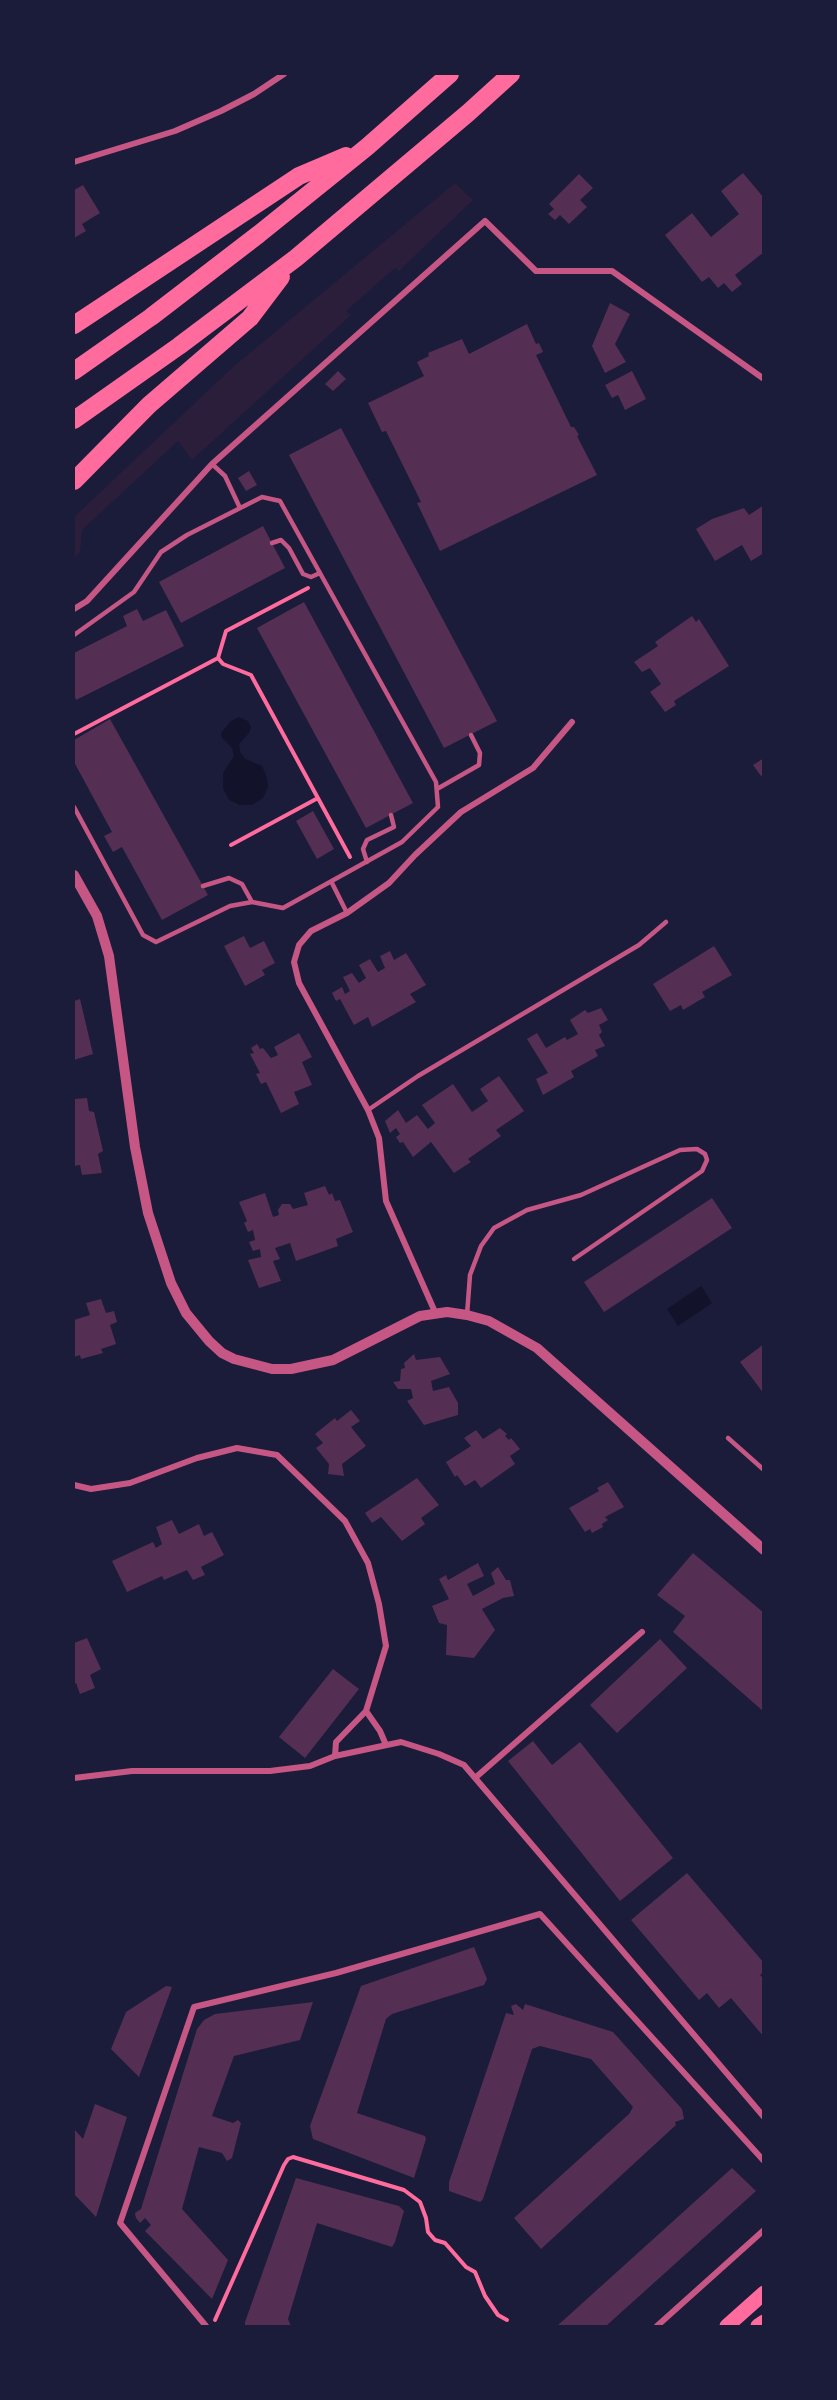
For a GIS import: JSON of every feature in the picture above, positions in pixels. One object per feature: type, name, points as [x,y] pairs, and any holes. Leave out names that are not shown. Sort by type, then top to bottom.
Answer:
[{"type":"highway","points":[[74,371],[151,317],[259,234],[367,147],[450,74]]},
{"type":"highway","points":[[74,420],[179,346],[296,258],[511,74]]},
{"type":"highway","points":[[74,325],[299,176],[367,147]]},
{"type":"highway","points":[[74,481],[149,405],[250,318],[296,258]]},
{"type":"main road","points":[[727,2326],[764,2293]]},
{"type":"main road","points":[[758,2326],[764,2322]]},
{"type":"street","points":[[74,162],[175,131],[254,94],[284,74]]},
{"type":"street","points":[[74,609],[87,601],[212,464],[485,221],[536,271],[612,271],[764,379]]},
{"type":"street","points":[[435,1312],[386,1201],[379,1138],[368,1110],[299,982],[294,963],[299,945],[311,931],[347,913],[389,883],[461,812],[533,768],[572,722]]},
{"type":"street","points":[[74,875],[97,916],[109,956],[135,1148],[148,1213],[171,1283],[196,1329],[222,1353],[234,1359],[272,1369],[291,1369],[333,1360],[405,1322],[435,1312],[466,1315],[504,1329],[537,1348],[764,1550]]},
{"type":"street","points":[[74,1485],[91,1489],[130,1483],[197,1458],[237,1448],[277,1455],[345,1521],[368,1563],[379,1604],[386,1646],[366,1711],[336,1742],[335,1756]]},
{"type":"street","points":[[475,1778],[642,1632]]},
{"type":"street","points":[[366,1711],[380,1731],[386,1745]]},
{"type":"street","points":[[74,1778],[132,1771],[270,1771],[310,1766],[335,1756],[401,1742],[464,1765],[764,2117]]},
{"type":"street","points":[[206,2326],[120,2223],[194,2007],[336,1973],[540,1914],[764,2161]]},
{"type":"street","points":[[657,2326],[764,2230]]},
{"type":"lane","points":[[212,464],[225,476],[240,508]]},
{"type":"lane","points":[[74,635],[134,592],[161,552],[187,535],[262,497],[280,501],[436,782],[438,807],[402,842],[332,883],[283,908],[252,902],[230,906],[156,942],[144,935],[74,807]]},
{"type":"lane","points":[[272,543],[281,540],[289,548],[303,574],[311,577],[320,573]]},
{"type":"lane","points":[[437,789],[479,765],[480,753],[471,735]]},
{"type":"lane","points":[[367,862],[363,849],[367,840],[394,827],[392,814]]},
{"type":"lane","points":[[203,886],[228,878],[243,884],[252,902]]},
{"type":"lane","points":[[332,883],[347,913]]},
{"type":"lane","points":[[368,1110],[418,1076],[639,945],[666,922]]},
{"type":"lane","points":[[466,1315],[470,1275],[481,1246],[494,1228],[527,1210],[580,1195],[680,1150],[697,1149],[705,1154],[707,1160],[702,1171],[574,1259]]},
{"type":"lane","points":[[728,1438],[764,1470]]},
{"type":"path","points":[[74,734],[218,658],[226,631],[324,580]]},
{"type":"path","points":[[218,658],[223,664],[251,675],[356,869]]},
{"type":"path","points":[[231,845],[318,798]]},
{"type":"path","points":[[213,2326],[284,2165],[288,2159],[293,2157],[404,2190],[420,2202],[428,2232],[435,2240],[445,2243],[466,2267],[475,2272],[485,2296],[498,2315],[507,2320]]},
{"type":"shaded area","points":[[455,183],[473,200],[399,271],[395,268],[346,311],[351,315],[192,460],[178,441],[82,530],[80,552],[74,558],[74,517],[234,366]]},
{"type":"shaded area","points":[[239,717],[248,721],[251,727],[249,733],[239,744],[240,752],[245,759],[262,766],[267,778],[268,787],[263,798],[252,805],[240,805],[229,800],[223,788],[223,773],[234,756],[232,748],[222,738],[221,733],[231,721]]},
{"type":"shaded area","points":[[701,1286],[712,1303],[678,1326],[667,1309]]},
{"type":"building","points":[[743,173],[764,198],[764,252],[735,275],[742,284],[732,292],[724,283],[718,288],[709,277],[702,282],[665,235],[692,213],[711,237],[739,214],[721,191]]},
{"type":"building","points":[[579,174],[593,188],[580,200],[587,207],[569,224],[560,215],[555,220],[548,214],[554,209],[549,204]]},
{"type":"building","points":[[83,185],[100,213],[82,224],[86,231],[74,238],[74,190]]},
{"type":"building","points":[[610,303],[630,314],[615,344],[626,362],[605,373],[592,346]]},
{"type":"building","points":[[527,324],[536,344],[539,343],[543,352],[536,355],[571,427],[574,427],[579,435],[577,436],[597,475],[440,551],[417,503],[421,502],[386,431],[382,432],[368,403],[424,376],[417,362],[429,356],[428,353],[462,339],[469,354]]},
{"type":"building","points":[[338,371],[346,379],[333,391],[325,384]]},
{"type":"building","points":[[632,371],[646,399],[625,410],[618,395],[612,398],[605,385]]},
{"type":"building","points":[[341,428],[497,721],[444,748],[289,455]]},
{"type":"building","points":[[249,471],[257,485],[246,491],[238,478]]},
{"type":"building","points":[[764,505],[764,553],[751,561],[742,545],[715,561],[696,529],[712,519],[744,508],[749,515]]},
{"type":"building","points":[[263,526],[285,568],[181,623],[159,582]]},
{"type":"building","points":[[304,602],[413,803],[366,828],[257,628]]},
{"type":"building","points":[[137,609],[143,621],[166,610],[184,646],[76,700],[74,653],[127,626],[123,616]]},
{"type":"building","points":[[692,616],[696,622],[699,619],[729,666],[674,701],[676,705],[665,712],[650,692],[661,684],[650,668],[642,672],[634,662],[658,646],[655,642]]},
{"type":"building","points":[[110,719],[208,895],[162,920],[122,847],[113,852],[104,836],[112,832],[74,762],[74,740]]},
{"type":"building","points":[[764,758],[764,774],[761,776],[753,765]]},
{"type":"building","points":[[313,811],[334,849],[317,859],[296,821]]},
{"type":"building","points":[[244,936],[250,948],[264,941],[275,963],[262,970],[265,975],[245,986],[224,946]]},
{"type":"building","points":[[714,946],[732,975],[702,992],[705,997],[683,1010],[681,1005],[670,1011],[653,984]]},
{"type":"building","points":[[390,951],[394,960],[406,953],[426,985],[410,994],[416,1002],[372,1027],[368,1017],[354,1025],[340,999],[336,1001],[332,993],[342,987],[345,994],[350,991],[343,977],[352,973],[359,983],[366,978],[359,965],[370,959],[378,972],[385,968],[380,956]]},
{"type":"building","points":[[80,999],[93,1054],[74,1060],[74,1001]]},
{"type":"building","points":[[601,1008],[608,1020],[599,1025],[602,1032],[599,1035],[605,1046],[595,1050],[598,1056],[571,1071],[574,1077],[543,1095],[536,1079],[548,1073],[527,1039],[537,1033],[546,1048],[565,1037],[567,1040],[578,1034],[570,1020],[585,1010],[588,1013]]},
{"type":"building","points":[[299,1033],[312,1057],[302,1062],[312,1085],[294,1092],[299,1104],[281,1113],[266,1082],[261,1084],[256,1074],[260,1073],[250,1054],[254,1053],[251,1048],[257,1044],[271,1058],[278,1055],[274,1047]]},
{"type":"building","points":[[499,1076],[524,1111],[496,1130],[501,1136],[468,1159],[471,1162],[454,1173],[431,1142],[413,1157],[403,1142],[400,1143],[396,1137],[400,1134],[396,1128],[390,1133],[385,1121],[398,1110],[406,1123],[417,1115],[428,1129],[435,1123],[422,1105],[453,1084],[472,1112],[488,1101],[480,1089]]},
{"type":"building","points":[[87,1098],[89,1111],[94,1112],[103,1151],[98,1154],[102,1173],[82,1175],[80,1165],[74,1166],[74,1099]]},
{"type":"building","points":[[325,1186],[329,1195],[332,1193],[335,1201],[340,1200],[353,1232],[336,1239],[338,1246],[296,1261],[290,1243],[275,1248],[280,1259],[273,1261],[281,1281],[259,1288],[248,1260],[261,1257],[260,1249],[253,1251],[249,1242],[255,1240],[253,1230],[248,1232],[244,1223],[247,1221],[239,1202],[265,1193],[273,1217],[279,1215],[278,1210],[282,1204],[290,1204],[293,1209],[308,1205],[304,1193]]},
{"type":"building","points":[[712,1198],[732,1228],[604,1312],[584,1282]]},
{"type":"building","points":[[101,1299],[106,1313],[114,1311],[117,1322],[110,1325],[116,1344],[101,1349],[103,1353],[81,1359],[80,1355],[74,1357],[74,1320],[90,1315],[86,1303]]},
{"type":"building","points":[[764,1344],[764,1394],[740,1362]]},
{"type":"building","points":[[414,1354],[416,1360],[440,1357],[450,1374],[431,1381],[433,1391],[449,1387],[458,1403],[458,1415],[424,1425],[407,1401],[413,1398],[411,1389],[398,1389],[393,1382],[400,1381],[401,1369],[405,1368],[404,1363]]},
{"type":"building","points":[[351,1410],[360,1421],[351,1427],[366,1446],[342,1464],[344,1476],[328,1474],[329,1464],[316,1448],[323,1443],[315,1434],[335,1418],[337,1421]]},
{"type":"building","points":[[500,1428],[507,1434],[505,1436],[509,1440],[511,1438],[520,1449],[510,1456],[515,1464],[481,1488],[475,1480],[465,1486],[457,1475],[455,1477],[446,1462],[471,1446],[464,1438],[476,1430],[483,1439]]},
{"type":"building","points":[[417,1478],[439,1505],[421,1518],[425,1524],[402,1541],[381,1517],[372,1523],[365,1513]]},
{"type":"building","points":[[608,1482],[624,1507],[605,1517],[608,1520],[602,1524],[603,1527],[592,1533],[590,1529],[585,1532],[569,1508],[599,1491],[597,1488]]},
{"type":"building","points":[[172,1520],[179,1534],[199,1524],[204,1536],[212,1532],[224,1555],[201,1567],[205,1575],[193,1580],[187,1570],[164,1580],[162,1576],[127,1592],[112,1561],[153,1542],[156,1548],[162,1544],[156,1527]]},
{"type":"building","points":[[693,1553],[764,1613],[764,1712],[673,1632],[685,1616],[657,1595]]},
{"type":"building","points":[[478,1563],[484,1576],[467,1584],[473,1596],[495,1584],[491,1573],[498,1567],[506,1580],[510,1580],[514,1596],[503,1598],[482,1609],[495,1630],[474,1658],[446,1655],[447,1625],[439,1623],[432,1606],[449,1599],[439,1579],[446,1575],[448,1580]]},
{"type":"building","points":[[87,1638],[101,1669],[90,1675],[95,1688],[80,1694],[76,1683],[74,1684],[74,1643]]},
{"type":"building","points":[[660,1639],[687,1668],[617,1733],[590,1705]]},
{"type":"building","points":[[333,1669],[359,1689],[305,1758],[279,1737]]},
{"type":"building","points":[[533,1741],[552,1765],[580,1742],[673,1858],[620,1901],[508,1761]]},
{"type":"building","points":[[687,1873],[764,1963],[764,1971],[760,1975],[764,1979],[764,2037],[731,1998],[719,2008],[707,1993],[699,2000],[631,1920]]},
{"type":"building","points":[[474,1947],[487,1979],[484,1985],[392,2014],[386,2019],[357,2113],[425,2136],[414,2178],[313,2139],[310,2126],[361,1986]]},
{"type":"building","points":[[166,1986],[172,1987],[139,2077],[111,2049],[126,2012]]},
{"type":"building","points":[[313,2002],[300,2040],[234,2056],[212,2116],[233,2123],[238,2120],[241,2123],[232,2158],[227,2161],[222,2153],[199,2147],[182,2209],[228,2260],[212,2299],[145,2231],[151,2225],[145,2218],[140,2223],[135,2213],[141,2209],[197,2029],[204,2020],[215,2014]]},
{"type":"building","points":[[516,2004],[523,2010],[525,2004],[613,2032],[682,2109],[684,2119],[675,2122],[676,2125],[541,2249],[514,2218],[629,2114],[633,2107],[591,2059],[540,2046],[532,2049],[483,2199],[480,2202],[449,2191],[449,2182],[506,2013],[514,2015],[511,2006]]},
{"type":"building","points":[[95,2104],[127,2117],[96,2217],[74,2194],[74,2129],[83,2139]]},
{"type":"building","points":[[732,2168],[756,2191],[606,2326],[557,2326]]},
{"type":"building","points":[[296,2178],[399,2206],[404,2211],[395,2242],[392,2247],[317,2223],[288,2319],[291,2326],[245,2326],[245,2322]]}]
